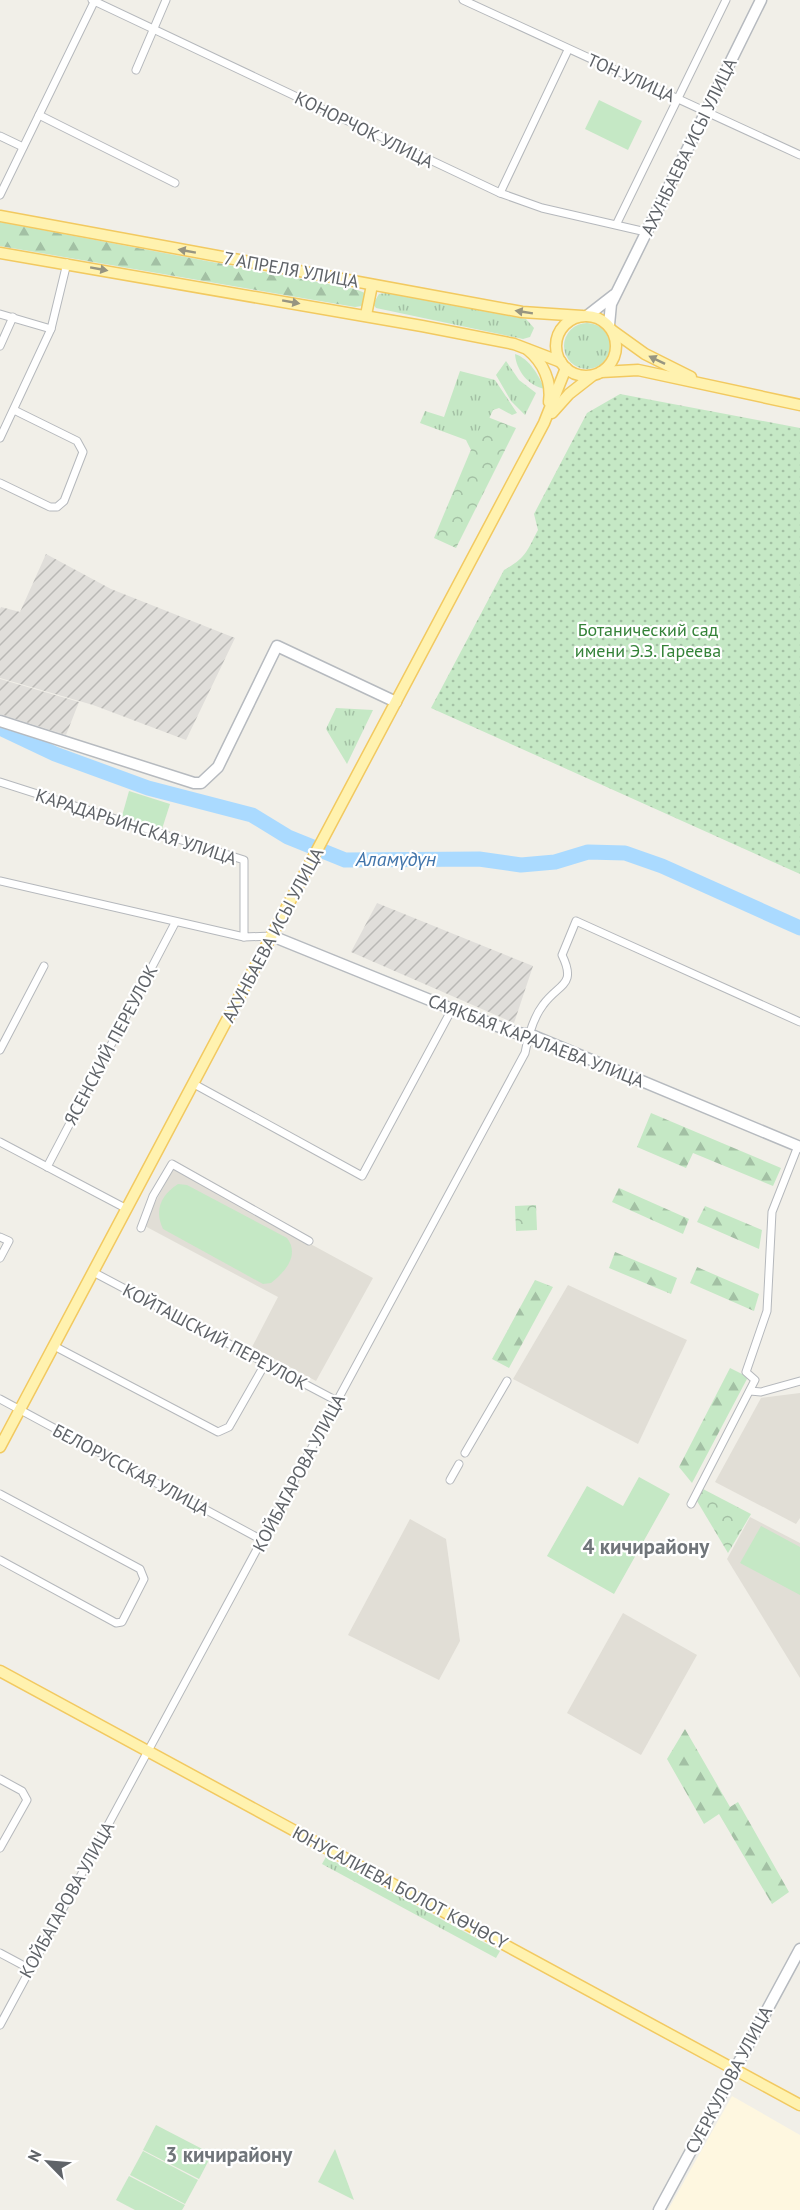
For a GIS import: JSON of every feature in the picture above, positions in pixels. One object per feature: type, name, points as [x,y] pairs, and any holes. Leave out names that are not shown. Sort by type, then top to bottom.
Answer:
[{"type":"main road","name":"АХУНБАЕВА ИСЫ УЛИЦА","points":[[611,328],[611,304],[616,293],[761,0]]},
{"type":"main road","name":"7 АПРЕЛЯ УЛИЦА","points":[[0,216],[522,312],[585,316]]},
{"type":"main road","name":"7 АПРЕЛЯ УЛИЦА","points":[[0,253],[366,315],[523,346],[563,365]]},
{"type":"main road","points":[[366,315],[372,285]]},
{"type":"main road","name":"АХУНБАЕВА ИСЫ УЛИЦА","points":[[585,316],[616,293]]},
{"type":"main road","points":[[705,384],[645,354],[611,328],[585,316],[567,323],[561,330],[556,346],[563,365],[574,374],[638,370],[800,405]]},
{"type":"main road","points":[[597,374],[613,360],[616,352],[611,328]]},
{"type":"main road","points":[[523,346],[535,356],[545,371],[550,398],[544,423]]},
{"type":"main road","name":"АХУНБАЕВА ИСЫ УЛИЦА","points":[[0,1447],[544,423],[563,365]]},
{"type":"main road","name":"АХУНБАЕВА ИСЫ УЛИЦА","points":[[544,423],[569,394],[597,374]]},
{"type":"main road","points":[[0,721],[201,783],[218,767],[277,646],[396,702]]},
{"type":"main road","name":"САЯКБАЯ КАРАЛАЕВА УЛИЦА","points":[[272,936],[452,1009],[516,1033],[529,1034],[799,1146]]},
{"type":"main road","name":"ЮНУСАЛИЕВА БОЛОТ КӨЧӨСҮ","points":[[0,1671],[800,2105]]},
{"type":"main road","name":"СУЕРКУЛОВА УЛИЦА","points":[[659,2210],[800,1949]]},
{"type":"street","points":[[0,195],[94,0]]},
{"type":"street","name":"КОНОРЧОК УЛИЦА","points":[[94,0],[500,193],[542,208],[617,223],[646,232]]},
{"type":"street","points":[[136,70],[152,28],[166,0]]},
{"type":"street","name":"ТОН УЛИЦА","points":[[463,0],[800,155]]},
{"type":"street","points":[[617,223],[726,0]]},
{"type":"street","points":[[500,193],[568,50]]},
{"type":"street","points":[[39,115],[175,183]]},
{"type":"street","points":[[0,136],[23,147]]},
{"type":"street","points":[[0,438],[51,329],[66,263]]},
{"type":"street","points":[[0,314],[51,329]]},
{"type":"street","points":[[0,346],[14,317]]},
{"type":"street","points":[[0,483],[50,507],[57,507],[64,501],[84,452],[77,441],[14,410]]},
{"type":"street","name":"КАРАДАРЬИНСКАЯ УЛИЦА","points":[[0,782],[244,860],[244,937]]},
{"type":"street","points":[[0,881],[244,937],[272,936]]},
{"type":"street","name":"КОЙБАГАРОВА УЛИЦА","points":[[0,2025],[525,1053],[529,1034],[543,1004],[568,978],[569,972],[562,955],[576,921],[800,1022]]},
{"type":"street","name":"ЯСЕНСКИЙ ПЕРЕУЛОК","points":[[47,1167],[175,922]]},
{"type":"street","points":[[0,1050],[44,966]]},
{"type":"street","points":[[194,1084],[362,1176],[452,1009]]},
{"type":"street","points":[[0,1142],[127,1209]]},
{"type":"street","points":[[691,1504],[755,1380],[746,1372],[767,1311],[772,1212],[799,1146]]},
{"type":"street","points":[[141,1228],[153,1196],[172,1164],[309,1241]]},
{"type":"street","points":[[0,1237],[9,1242],[0,1258]]},
{"type":"street","name":"КОЙТАШСКИЙ ПЕРЕУЛОК","points":[[93,1272],[337,1401]]},
{"type":"street","points":[[54,1346],[218,1432],[229,1427],[265,1364]]},
{"type":"street","points":[[465,1453],[507,1381]]},
{"type":"street","points":[[750,1391],[761,1392],[800,1381]]},
{"type":"street","name":"БЕЛОРУССКАЯ УЛИЦА","points":[[0,1400],[262,1540]]},
{"type":"street","points":[[450,1480],[459,1464]]},
{"type":"street","points":[[0,1494],[141,1569],[144,1579],[122,1622],[116,1623],[0,1560]]},
{"type":"street","points":[[0,1779],[22,1791],[27,1800],[0,1848]]},
{"type":"street","points":[[0,1953],[30,1969]]},
{"type":"shaded area","points":[[46,554],[111,589],[235,638],[186,740],[93,705],[0,678],[0,609],[1,607],[20,612]]},
{"type":"shaded area","points":[[0,679],[79,702],[66,735],[0,714]]},
{"type":"shaded area","points":[[377,903],[533,966],[514,1023],[351,952]]},
{"type":"shaded area","points":[[173,1169],[373,1278],[316,1381],[252,1347],[278,1297],[143,1225]]},
{"type":"shaded area","points":[[568,1285],[687,1340],[638,1444],[513,1379]]},
{"type":"shaded area","points":[[800,1393],[800,1518],[796,1524],[715,1482],[761,1398]]},
{"type":"shaded area","points":[[750,1517],[800,1543],[800,1678],[727,1559]]},
{"type":"shaded area","points":[[410,1519],[446,1539],[460,1641],[439,1680],[348,1635]]},
{"type":"shaded area","points":[[623,1613],[697,1655],[641,1755],[567,1713]]},
{"type":"shaded area","points":[[732,2096],[800,2135],[800,2210],[668,2210]]},
{"type":"green space","points":[[599,100],[642,121],[628,150],[585,129]]},
{"type":"green space","points":[[0,222],[355,289],[365,293],[362,306],[355,307],[0,246]]},
{"type":"green space","points":[[386,293],[526,319],[534,328],[530,337],[523,339],[376,308],[373,304],[379,294]]},
{"type":"green space","points":[[587,323],[603,330],[610,346],[603,362],[587,369],[571,362],[564,346],[571,330]]},
{"type":"green space","points":[[515,354],[529,364],[545,389],[528,381],[520,371]]},
{"type":"green space","points":[[506,361],[519,380],[536,393],[525,415],[511,401],[496,375]]},
{"type":"green space","points":[[460,371],[495,380],[517,413],[512,415],[499,408],[493,410],[473,454],[466,440],[420,423],[425,411],[444,417]]},
{"type":"green space","name":"Ботанический сад имени Э.З. Гареева","points":[[620,394],[800,428],[800,874],[431,708],[504,570],[522,558],[538,530],[534,514],[587,413]]},
{"type":"green space","points":[[485,416],[516,428],[456,548],[434,538]]},
{"type":"green space","points":[[336,708],[373,710],[347,764],[326,729]]},
{"type":"green space","points":[[129,791],[170,804],[162,829],[122,816]]},
{"type":"green space","points":[[651,1113],[781,1168],[773,1186],[693,1153],[686,1168],[637,1147]]},
{"type":"green space","points":[[178,1184],[187,1185],[287,1238],[292,1251],[286,1268],[271,1283],[263,1284],[163,1229],[159,1209],[163,1198]]},
{"type":"green space","points":[[619,1188],[689,1219],[683,1234],[612,1202]]},
{"type":"green space","points":[[536,1205],[537,1230],[516,1231],[515,1206]]},
{"type":"green space","points":[[705,1206],[762,1230],[759,1249],[697,1222]]},
{"type":"green space","points":[[615,1252],[677,1278],[671,1294],[609,1268]]},
{"type":"green space","points":[[697,1267],[759,1294],[754,1311],[690,1283]]},
{"type":"green space","points":[[535,1280],[553,1287],[509,1368],[492,1359]]},
{"type":"green space","points":[[730,1368],[748,1377],[692,1483],[679,1467]]},
{"type":"green space","points":[[639,1477],[670,1494],[614,1594],[547,1556],[587,1486],[623,1506]]},
{"type":"green space","points":[[703,1489],[751,1514],[728,1553],[697,1501]]},
{"type":"green space","points":[[761,1526],[800,1547],[800,1595],[740,1563]]},
{"type":"green space","points":[[685,1729],[730,1807],[738,1802],[789,1892],[772,1904],[719,1814],[704,1824],[667,1759]]},
{"type":"green space","points":[[326,1857],[500,1951],[496,1958],[322,1864]]},
{"type":"green space","points":[[156,2125],[212,2154],[199,2179],[143,2150]]},
{"type":"green space","points":[[335,2149],[354,2200],[318,2182]]},
{"type":"green space","points":[[143,2151],[198,2180],[185,2204],[130,2175]]},
{"type":"green space","points":[[129,2176],[185,2205],[182,2210],[135,2210],[116,2200]]},
{"type":"waterway","name":"Аламүдүн","points":[[0,728],[55,754],[148,788],[252,815],[288,837],[345,860],[479,859],[521,865],[555,862],[588,852],[625,853],[662,866],[800,928]]},
{"type":"district","name":"4 кичирайону","points":[[646,1547]]},
{"type":"district","name":"3 кичирайону","points":[[229,2155]]}]
